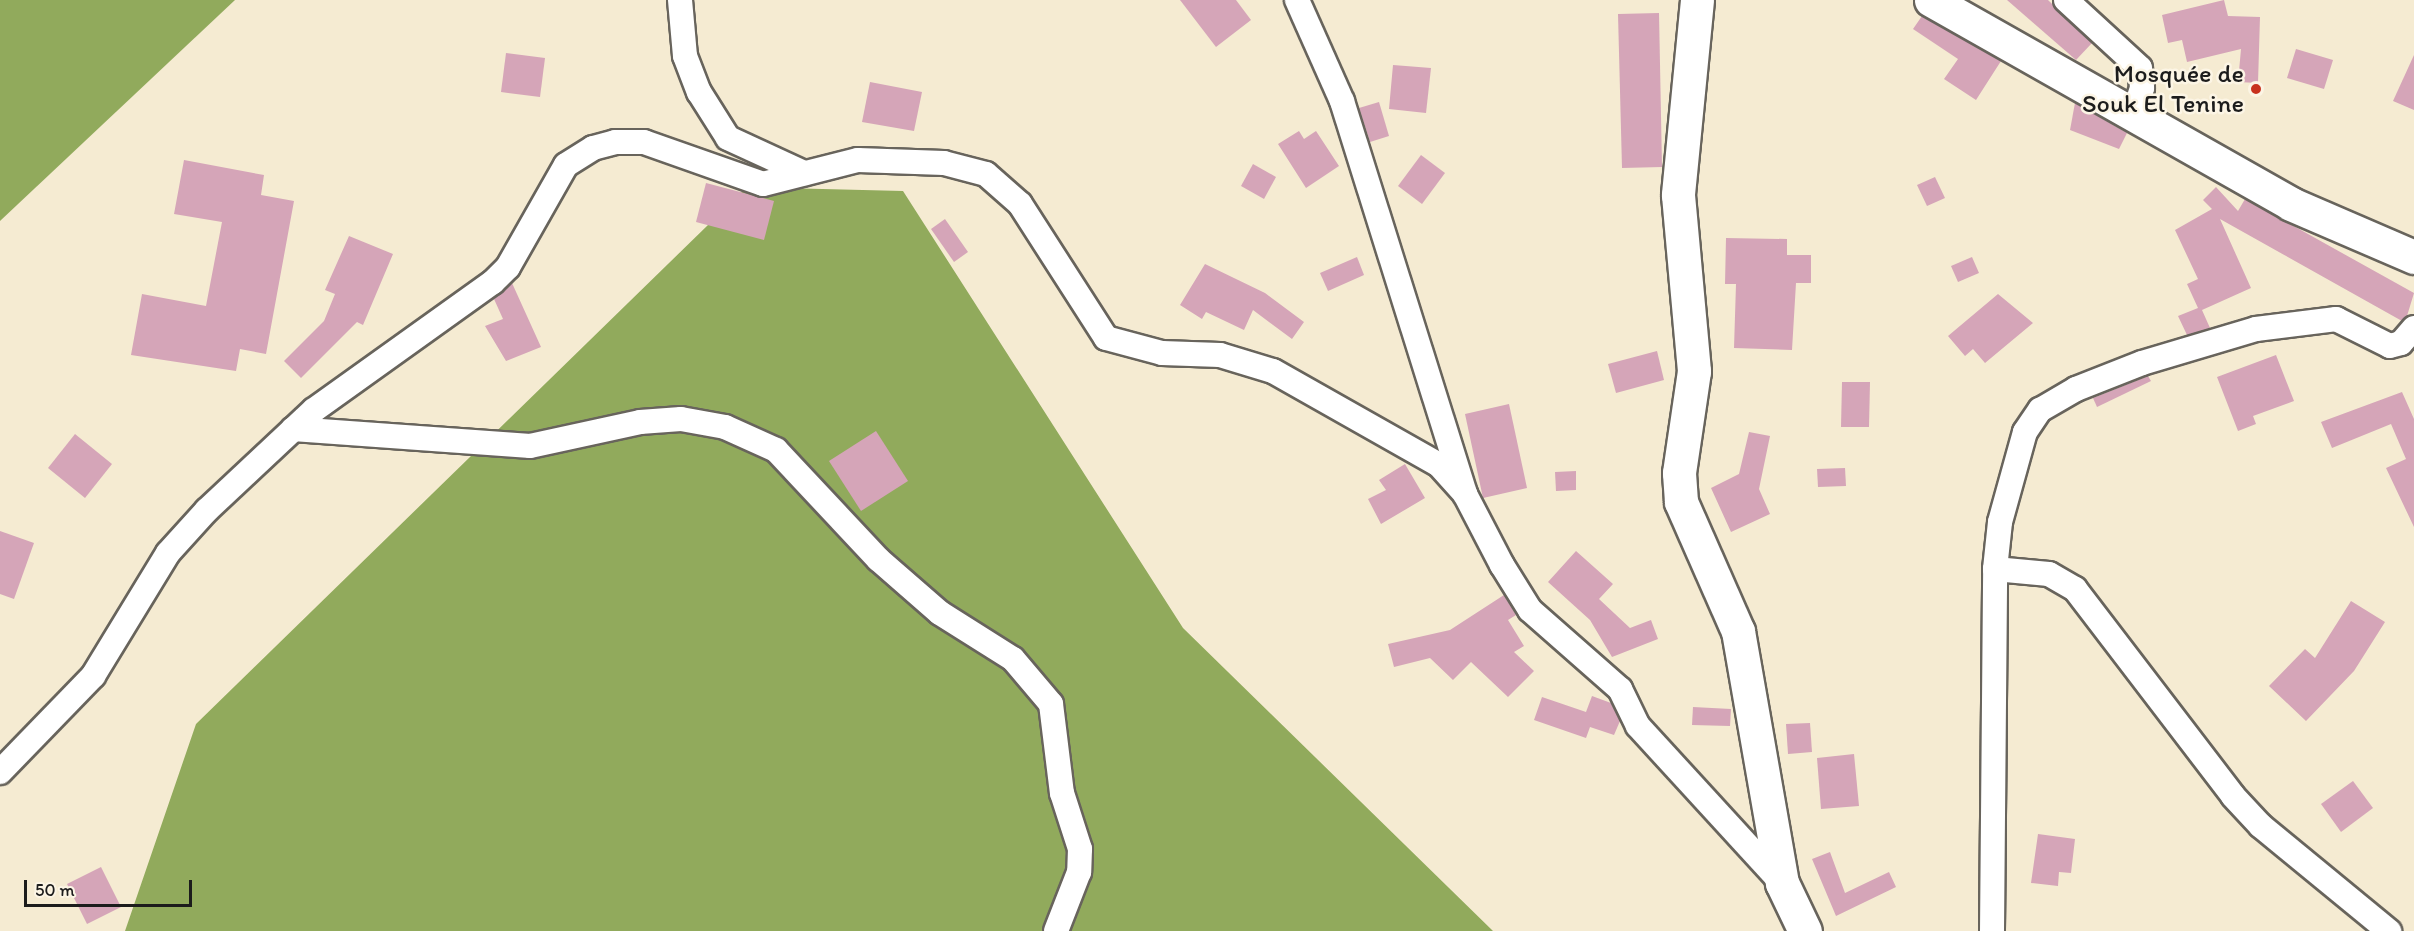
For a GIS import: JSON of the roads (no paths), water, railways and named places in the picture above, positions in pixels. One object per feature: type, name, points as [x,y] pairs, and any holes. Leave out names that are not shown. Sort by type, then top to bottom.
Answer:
[{"type":"main road","points":[[1697,0],[1678,195],[1694,371],[1679,473],[1681,502],[1738,631],[1782,883],[1805,931]]},
{"type":"main road","points":[[1931,0],[2134,112],[2291,204],[2414,257]]},
{"type":"street","points":[[680,0],[685,56],[699,92],[728,138],[804,173]]},
{"type":"street","points":[[1297,0],[1342,101],[1465,494],[1530,610],[1620,688],[1638,726],[1782,883]]},
{"type":"street","points":[[2066,0],[2140,68],[2142,88],[2134,112]]},
{"type":"street","points":[[0,772],[93,676],[168,554],[293,429],[391,352],[493,282],[508,267],[566,165],[593,148],[644,142],[764,184],[858,160],[906,159],[986,174],[1020,204],[1106,338],[1162,353],[1220,355],[1273,371],[1439,465],[1465,494]]},
{"type":"street","points":[[1992,931],[1995,569],[2000,522],[2025,432],[2040,410],[2058,398],[2142,363],[2281,324],[2336,319],[2390,346],[2414,328]]},
{"type":"street","points":[[293,429],[530,446],[640,422],[681,419],[725,427],[776,450],[878,559],[940,613],[1013,659],[1050,704],[1062,793],[1080,849],[1079,872],[1056,931]]},
{"type":"street","points":[[1995,569],[2049,574],[2075,589],[2233,796],[2262,826],[2389,931]]},
{"type":"place","name":"Mosquée de Souk El Tenine","points":[[2256,89]]}]
